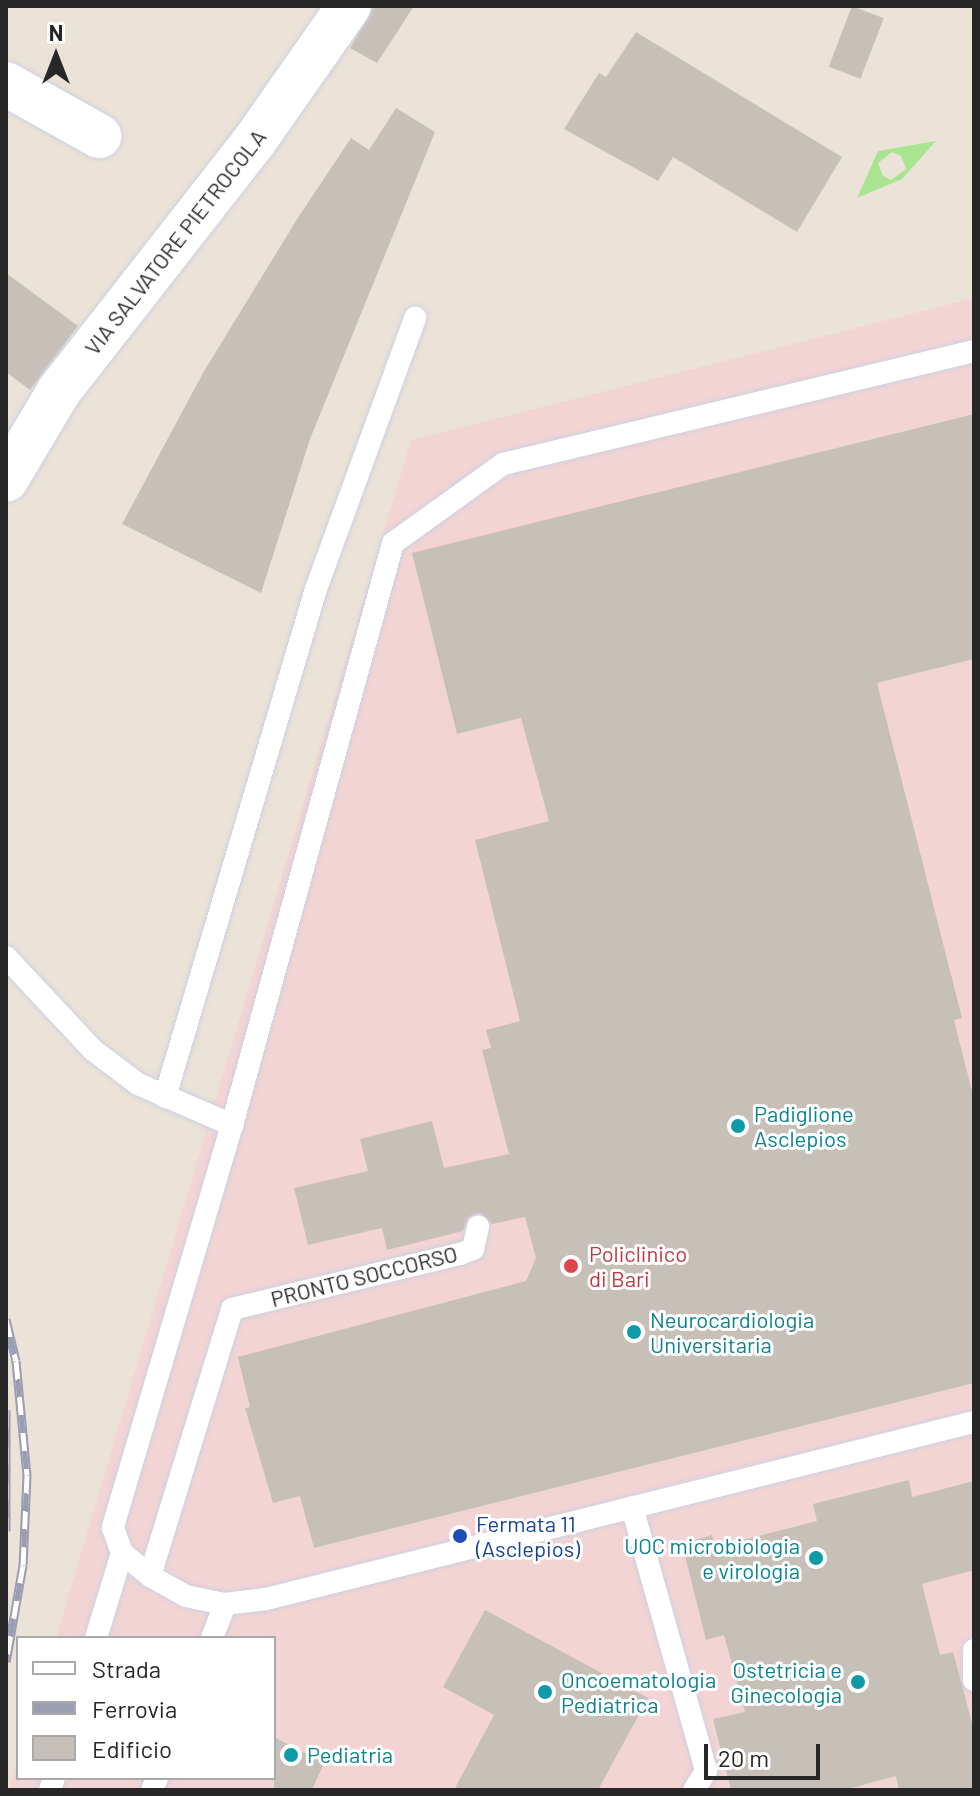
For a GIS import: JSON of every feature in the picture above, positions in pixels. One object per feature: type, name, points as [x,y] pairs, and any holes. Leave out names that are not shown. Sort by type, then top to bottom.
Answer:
[{"type":"street","name":"VIA SALVATORE PIETROCOLA","points":[[6,480],[59,391],[323,46],[349,6]]},
{"type":"street","points":[[6,84],[99,136]]},
{"type":"lane","points":[[165,1097],[316,589],[415,318]]},
{"type":"lane","points":[[974,351],[503,464],[393,543],[232,1125],[113,1528],[122,1553],[150,1576],[186,1596],[225,1604],[266,1599],[974,1422]]},
{"type":"lane","points":[[6,957],[93,1050],[165,1097],[232,1125]]},
{"type":"lane","name":"PRONTO SOCCORSO","points":[[150,1576],[232,1309],[460,1254],[473,1249],[478,1227]]},
{"type":"lane","points":[[632,1507],[706,1771],[694,1790]]},
{"type":"lane","points":[[97,1636],[122,1553]]},
{"type":"lane","points":[[213,1636],[225,1604]]},
{"type":"lane","points":[[974,1650],[974,1680]]},
{"type":"shaded area","name":"Policlinico di Bari","points":[[974,298],[974,1790],[9,1790],[16,1767],[16,1780],[276,1780],[276,1636],[57,1636],[411,440]]},
{"type":"green space","points":[[936,141],[902,179],[857,198],[878,151]],"holes":[[[892,152],[901,156],[906,169],[891,180],[883,176],[878,163]]]},
{"type":"building","points":[[374,6],[414,6],[377,63],[350,48]]},
{"type":"building","points":[[852,6],[884,18],[860,79],[829,67]]},
{"type":"building","points":[[636,32],[842,157],[797,232],[673,157],[658,181],[564,129],[599,73],[606,77]]},
{"type":"building","points":[[396,108],[435,132],[310,439],[261,593],[122,524],[203,373],[299,216],[351,138],[369,150]]},
{"type":"building","points":[[6,273],[78,326],[30,390],[6,372]]},
{"type":"building","points":[[974,414],[974,659],[877,683],[962,1018],[954,1020],[974,1099],[974,1383],[314,1548],[300,1496],[273,1503],[245,1408],[250,1407],[238,1357],[526,1281],[536,1258],[525,1217],[492,1224],[480,1213],[468,1217],[463,1231],[387,1250],[382,1228],[308,1245],[294,1188],[368,1171],[360,1139],[432,1121],[444,1168],[509,1154],[482,1050],[491,1048],[486,1030],[520,1021],[475,840],[549,821],[521,718],[457,734],[412,553]]},
{"type":"building","points":[[909,1480],[912,1497],[974,1481],[974,1570],[922,1584],[940,1655],[953,1652],[963,1688],[974,1732],[974,1790],[899,1790],[896,1776],[844,1790],[731,1790],[713,1719],[745,1712],[724,1635],[706,1640],[682,1544],[712,1535],[715,1547],[817,1521],[813,1504]]},
{"type":"building","name":"Oncoematologia Pediatrica","points":[[485,1610],[648,1698],[598,1790],[454,1790],[494,1715],[443,1687]]},
{"type":"building","name":"Pediatria","points":[[276,1738],[324,1763],[312,1790],[274,1790]]},
{"type":"railway","points":[[6,1319],[16,1361],[27,1475],[23,1565],[6,1662]]},
{"type":"railway","points":[[6,1410],[6,1531]]},
{"type":"place","name":"Padiglione Asclepios","points":[[738,1126]]},
{"type":"place","name":"Policlinico di Bari","points":[[571,1266]]},
{"type":"place","name":"Neurocardiologia Universitaria","points":[[634,1332]]},
{"type":"place","name":"Fermata 11 (Asclepios)","points":[[460,1536]]},
{"type":"place","name":"UOC microbiologia e virologia","points":[[816,1558]]},
{"type":"place","name":"Ostetricia e Ginecologia","points":[[858,1682]]},
{"type":"place","name":"Oncoematologia Pediatrica","points":[[545,1692]]},
{"type":"place","name":"Pediatria","points":[[291,1755]]}]
